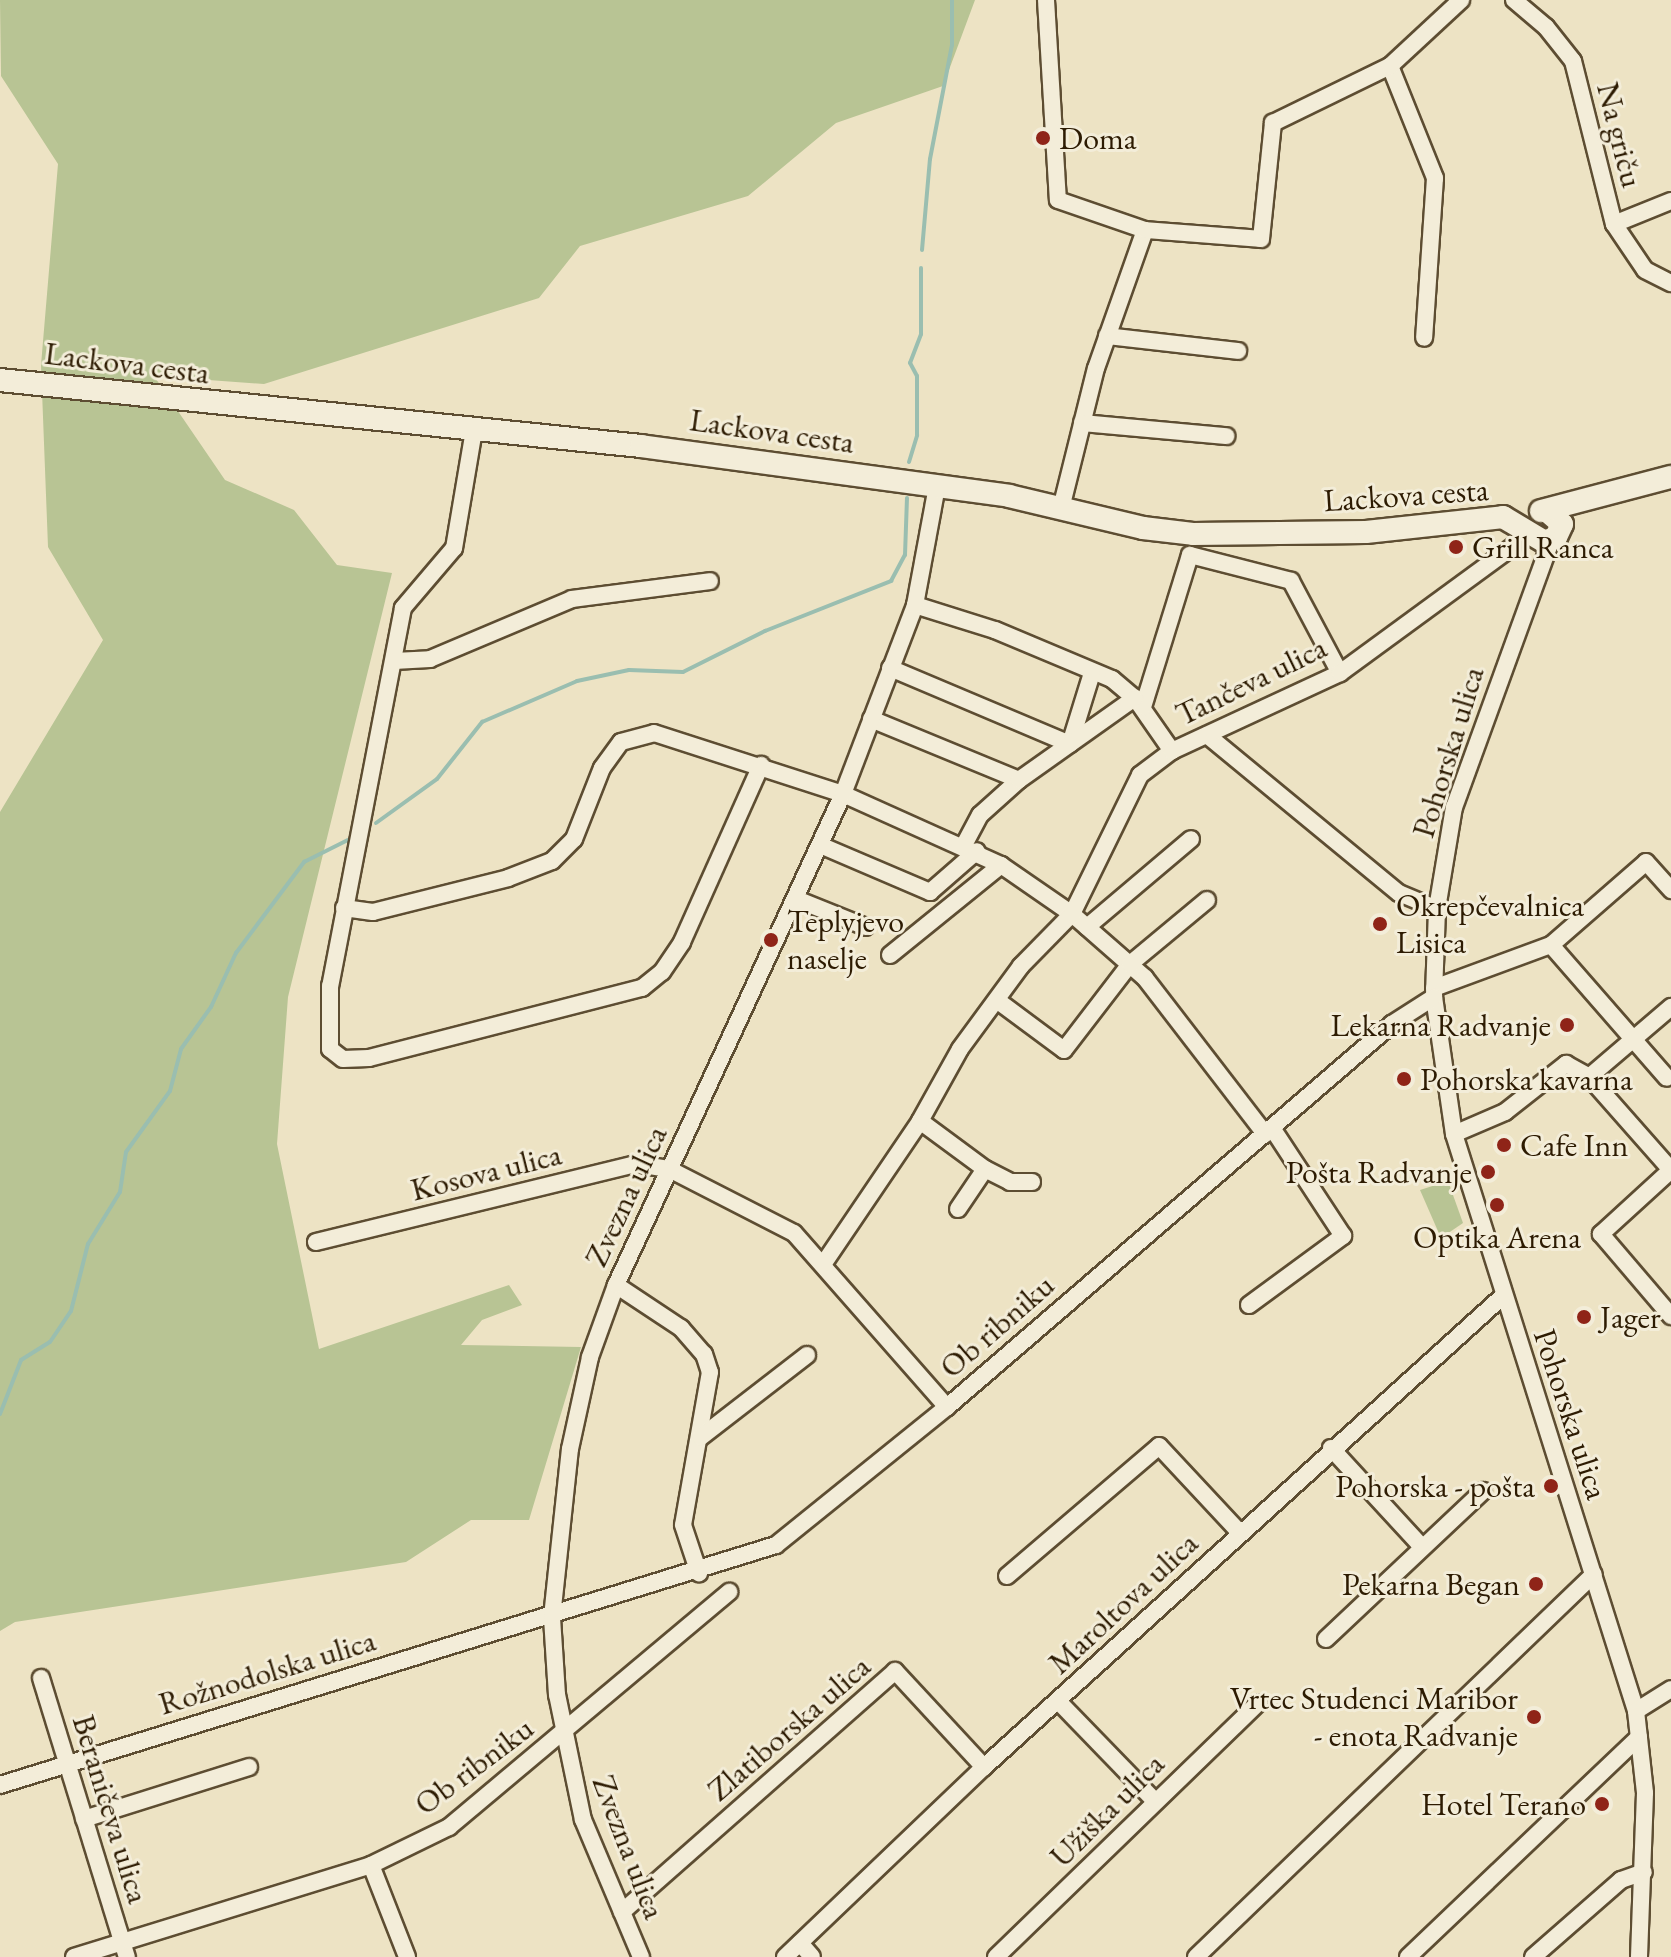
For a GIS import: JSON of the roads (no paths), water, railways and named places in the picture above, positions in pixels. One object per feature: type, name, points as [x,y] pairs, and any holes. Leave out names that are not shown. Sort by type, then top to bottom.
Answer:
[{"type":"street","points":[[1046,0],[1058,200],[1145,230],[1261,239],[1273,123],[1390,66],[1461,0]]},
{"type":"street","name":"Na griču","points":[[1514,0],[1546,27],[1573,61],[1614,224],[1645,270],[1671,283]]},
{"type":"street","points":[[1390,66],[1435,178],[1424,338]]},
{"type":"street","points":[[1614,224],[1671,201]]},
{"type":"street","points":[[1061,508],[1107,336],[1145,230]]},
{"type":"street","points":[[1107,336],[1238,351]]},
{"type":"street","name":"Lackova cesta","points":[[0,380],[641,446],[937,486],[1193,534],[1366,532],[1503,517],[1543,528]]},
{"type":"street","points":[[1082,423],[1226,436]]},
{"type":"street","points":[[474,430],[460,531],[454,548],[403,608],[344,908],[326,1029],[330,1049],[343,1059],[476,1033],[642,988],[662,972],[682,942],[761,765]]},
{"type":"street","points":[[1543,528],[1669,478]]},
{"type":"street","name":"Zvezna ulica","points":[[641,1957],[583,1820],[562,1734],[552,1617],[570,1449],[590,1357],[616,1285],[843,794],[915,605],[937,486]]},
{"type":"street","name":"Pohorska ulica","points":[[1543,528],[1540,568],[1459,791],[1437,909],[1434,992],[1454,1134],[1636,1711],[1645,1793],[1639,1957]]},
{"type":"street","name":"Tančeva ulica","points":[[824,1263],[920,1121],[960,1049],[1021,966],[1072,914],[1140,775],[1172,751],[1340,673],[1512,547]]},
{"type":"street","points":[[820,845],[930,892],[971,848],[980,815],[1019,780],[1139,702],[1190,555],[1291,581],[1340,673]]},
{"type":"street","points":[[394,661],[430,659],[572,599],[710,581]]},
{"type":"street","points":[[915,605],[995,630],[1112,679],[1139,702],[1172,751]]},
{"type":"street","points":[[890,668],[1070,744]]},
{"type":"street","points":[[1070,744],[1092,673]]},
{"type":"street","points":[[871,719],[1019,780]]},
{"type":"street","points":[[344,908],[373,912],[508,878],[552,861],[574,839],[602,768],[621,742],[640,734],[654,733],[761,765],[843,794],[971,848],[1072,914],[1130,964],[1269,1131],[1343,1236],[1249,1305]]},
{"type":"street","points":[[1207,735],[1399,893],[1437,909]]},
{"type":"street","points":[[1087,927],[1191,839]]},
{"type":"street","points":[[1434,992],[1551,945],[1646,862],[1671,890]]},
{"type":"street","points":[[890,955],[1001,865]]},
{"type":"street","points":[[796,899],[866,927]]},
{"type":"street","points":[[998,1001],[1064,1050],[1130,964],[1207,900]]},
{"type":"street","points":[[1551,945],[1667,1078]]},
{"type":"street","name":"Ob ribniku","points":[[552,1617],[759,1554],[786,1539],[947,1407],[1170,1210],[1434,992]]},
{"type":"street","points":[[1589,1077],[1671,1007]]},
{"type":"street","points":[[1454,1134],[1505,1112],[1566,1064],[1589,1077],[1671,1170],[1601,1234],[1671,1316]]},
{"type":"street","points":[[920,1121],[985,1169],[1010,1182],[1032,1182]]},
{"type":"street","name":"Kosova ulica","points":[[316,1242],[637,1164],[669,1169]]},
{"type":"street","points":[[669,1169],[794,1233],[824,1263],[947,1407]]},
{"type":"street","points":[[958,1209],[985,1169]]},
{"type":"street","points":[[616,1285],[653,1305],[704,1354],[711,1391],[683,1525],[699,1573]]},
{"type":"street","name":"Maroltova ulica","points":[[785,1957],[984,1767],[1331,1448],[1504,1295]]},
{"type":"street","points":[[701,1437],[807,1355]]},
{"type":"street","points":[[1007,1576],[1159,1446],[1240,1533]]},
{"type":"street","points":[[1331,1448],[1421,1546]]},
{"type":"street","points":[[1326,1639],[1421,1546],[1483,1491]]},
{"type":"street","points":[[1196,1957],[1594,1574]]},
{"type":"street","name":"Ob ribniku","points":[[74,1957],[125,1949],[371,1865],[449,1827],[729,1592]]},
{"type":"street","name":"Rožnodolska ulica","points":[[0,1785],[552,1617]]},
{"type":"street","name":"Zlatiborska ulica","points":[[622,1912],[895,1671],[984,1767]]},
{"type":"street","name":"Beraničeva ulica","points":[[41,1678],[125,1949]]},
{"type":"street","points":[[1636,1711],[1671,1689]]},
{"type":"street","points":[[1058,1701],[1154,1800]]},
{"type":"street","name":"Užiška ulica","points":[[996,1957],[1087,1872],[1154,1800],[1258,1703]]},
{"type":"street","points":[[1408,1957],[1639,1737]]},
{"type":"street","points":[[84,1819],[249,1767]]},
{"type":"street","points":[[371,1865],[407,1957]]},
{"type":"street","points":[[1533,1957],[1621,1880],[1644,1872]]},
{"type":"street","points":[[800,1943],[812,1957]]},
{"type":"waterway","points":[[922,250],[930,159],[952,45],[952,0]]},
{"type":"waterway","points":[[909,462],[917,435],[917,376],[910,363],[921,334],[921,268]]},
{"type":"waterway","points":[[376,823],[437,779],[482,722],[577,681],[629,670],[683,672],[765,631],[891,581],[905,555],[907,498]]},
{"type":"waterway","points":[[0,1414],[21,1360],[50,1342],[71,1311],[88,1244],[120,1192],[126,1152],[170,1091],[181,1049],[211,1007],[236,953],[304,862],[348,840]]},
{"type":"place","name":"Doma","points":[[1043,138]]},
{"type":"place","name":"Grill Ranca","points":[[1456,547]]},
{"type":"place","name":"Okrepčevalnica Lisica","points":[[1380,924]]},
{"type":"place","name":"Teplyjevo naselje","points":[[771,940]]},
{"type":"place","name":"Lekarna Radvanje","points":[[1567,1025]]},
{"type":"place","name":"Pohorska kavarna","points":[[1404,1079]]},
{"type":"place","name":"Cafe Inn","points":[[1504,1145]]},
{"type":"place","name":"Pošta Radvanje","points":[[1488,1172]]},
{"type":"place","name":"Optika Arena","points":[[1497,1205]]},
{"type":"place","name":"Jager","points":[[1584,1317]]},
{"type":"place","name":"Pohorska - pošta","points":[[1551,1486]]},
{"type":"place","name":"Pekarna Began","points":[[1536,1584]]},
{"type":"place","name":"Vrtec Studenci Maribor - enota Radvanje","points":[[1534,1717]]},
{"type":"place","name":"Hotel Terano","points":[[1602,1804]]}]
